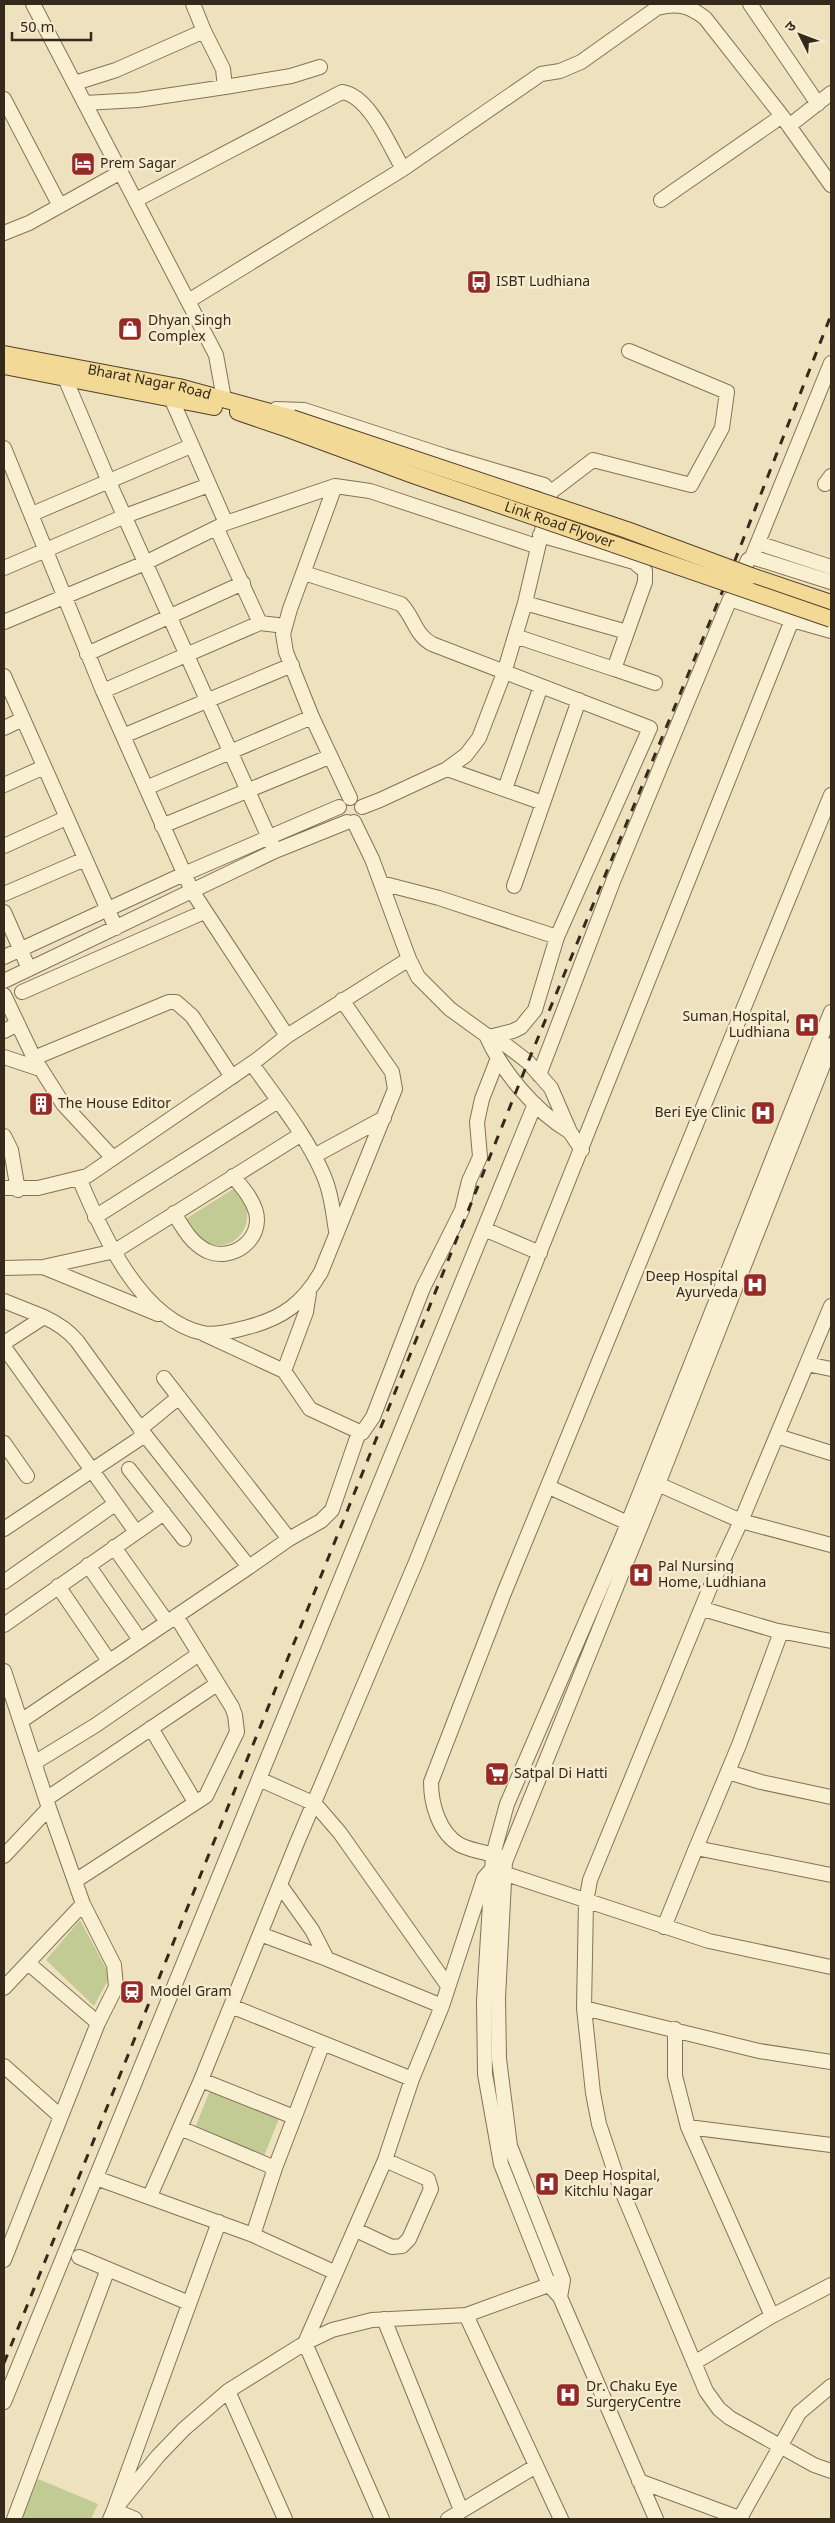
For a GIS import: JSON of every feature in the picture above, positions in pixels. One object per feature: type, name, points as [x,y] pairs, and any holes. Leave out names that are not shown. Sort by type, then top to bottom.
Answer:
[{"type":"main road","name":"Bharat Nagar Road","points":[[4,354],[179,387],[265,409],[290,423]]},
{"type":"main road","name":"Bharat Nagar Road","points":[[4,366],[290,423]]},
{"type":"main road","name":"Link Road Flyover","points":[[290,423],[627,530],[722,566],[831,603]]},
{"type":"main road","name":"Link Road Flyover","points":[[290,423],[422,478],[831,619]]},
{"type":"street","points":[[33,4],[190,300],[216,354],[224,399]]},
{"type":"street","points":[[193,4],[223,69],[225,87]]},
{"type":"street","points":[[190,300],[403,170],[541,74],[560,71],[581,62],[657,8],[673,4],[693,9],[705,18],[785,121],[831,185]]},
{"type":"street","points":[[750,4],[818,104]]},
{"type":"street","points":[[75,83],[116,70],[204,31]]},
{"type":"street","points":[[85,103],[138,100],[225,87],[291,76],[320,67]]},
{"type":"street","points":[[136,200],[342,92],[350,94],[364,105],[403,170]]},
{"type":"street","points":[[661,200],[785,121],[818,104],[831,93]]},
{"type":"street","points":[[4,99],[60,206]]},
{"type":"street","points":[[5,230],[60,206],[121,172]]},
{"type":"street","points":[[4,957],[269,836],[350,804],[380,800],[447,769],[466,755],[479,738],[504,673],[525,603],[550,492],[593,460],[691,485],[722,428],[727,392],[629,351]]},
{"type":"street","points":[[539,1075],[614,879],[730,599],[748,560],[752,558],[831,363]]},
{"type":"street","points":[[65,378],[109,482],[275,851]]},
{"type":"street","points":[[171,398],[209,485],[221,526],[260,623]]},
{"type":"street","points":[[265,409],[304,410],[445,456],[544,485],[550,492]]},
{"type":"street","points":[[32,514],[191,446]]},
{"type":"street","points":[[4,448],[103,691],[192,891],[287,1036]]},
{"type":"street","points":[[4,568],[125,516],[209,485]]},
{"type":"street","points":[[4,981],[275,851],[360,817],[350,804],[329,757],[286,647],[285,626],[335,486]]},
{"type":"street","points":[[4,622],[145,563],[221,526],[335,486],[370,491],[538,541],[634,562],[641,567],[647,576],[614,669]]},
{"type":"street","points":[[758,543],[831,567]]},
{"type":"street","points":[[752,558],[831,582]]},
{"type":"street","points":[[304,573],[400,604],[411,616],[421,636],[427,641],[504,673],[580,700],[650,728],[557,937],[535,1010],[521,1027],[513,1032],[489,1035]]},
{"type":"street","points":[[88,654],[243,583]]},
{"type":"street","points":[[730,599],[831,631]]},
{"type":"street","points":[[525,603],[627,632]]},
{"type":"street","points":[[150,2196],[201,2080],[280,1885],[416,1562],[792,620]]},
{"type":"street","points":[[103,691],[260,623],[285,626]]},
{"type":"street","points":[[515,636],[655,683]]},
{"type":"street","points":[[123,736],[292,665]]},
{"type":"street","points":[[4,678],[116,928]]},
{"type":"street","points":[[505,789],[541,686]]},
{"type":"street","points":[[514,886],[580,700]]},
{"type":"street","points":[[146,788],[312,717]]},
{"type":"street","points":[[4,728],[23,719]]},
{"type":"street","points":[[162,826],[329,757]]},
{"type":"street","points":[[4,785],[44,767]]},
{"type":"street","points":[[447,769],[543,803]]},
{"type":"street","points":[[500,1856],[460,1844],[448,1833],[434,1806],[432,1782],[504,1594],[831,795]]},
{"type":"street","points":[[350,804],[341,818],[350,822],[381,883],[409,959],[418,977],[434,995],[528,1062],[558,1100],[570,1132],[582,1150]]},
{"type":"street","points":[[4,846],[66,818]]},
{"type":"street","points":[[4,894],[85,860]]},
{"type":"street","points":[[381,883],[439,898],[557,937]]},
{"type":"street","points":[[4,912],[29,969]]},
{"type":"street","points":[[22,992],[204,912]]},
{"type":"street","points":[[4,1188],[18,1190],[38,1188],[87,1176],[252,1064],[287,1036],[409,959]]},
{"type":"street","points":[[4,995],[37,1064],[63,1104],[113,1158]]},
{"type":"street","points":[[204,1333],[238,1330],[286,1312],[309,1293],[321,1272],[394,1089],[392,1072],[342,1000]]},
{"type":"street","points":[[4,1057],[37,1064],[169,1002],[176,1002],[192,1016],[232,1077]]},
{"type":"street","points":[[656,2519],[560,2297],[510,2146],[499,2050],[497,1872],[507,1804],[628,1523],[652,1481],[831,1012]]},
{"type":"street","points":[[4,1031],[18,1024]]},
{"type":"street","points":[[489,1035],[498,1058],[535,1104],[570,1132]]},
{"type":"street","points":[[500,1856],[831,1045]]},
{"type":"street","points":[[43,1267],[204,1333],[284,1371],[310,1408],[362,1433],[373,1417],[423,1288],[462,1210],[469,1181],[480,1157],[477,1134],[478,1114],[498,1058]]},
{"type":"street","points":[[252,1064],[314,1156],[324,1175],[332,1205],[336,1231]]},
{"type":"street","points":[[95,1217],[278,1101]]},
{"type":"street","points":[[4,2402],[535,1104]]},
{"type":"street","points":[[314,1156],[384,1118]]},
{"type":"street","points":[[4,1268],[43,1267],[114,1251],[300,1135]]},
{"type":"street","points":[[4,1136],[11,1150],[18,1190]]},
{"type":"street","points":[[174,1213],[195,1244],[207,1251],[229,1254],[242,1248],[251,1238],[257,1226],[256,1212],[249,1196],[233,1176]]},
{"type":"street","points":[[79,1178],[95,1217],[133,1283],[150,1302],[177,1322]]},
{"type":"street","points":[[484,1229],[540,1253]]},
{"type":"street","points":[[284,1371],[306,1312],[309,1293]]},
{"type":"street","points":[[4,1302],[44,1316],[69,1332],[143,1432],[249,1566]]},
{"type":"street","points":[[831,1306],[590,1880],[586,1902],[584,2008],[593,2093],[607,2151],[706,2391],[719,2409],[730,2418],[814,2465],[831,2471]]},
{"type":"street","points":[[4,1343],[44,1316]]},
{"type":"street","points":[[4,1347],[91,1472],[136,1532]]},
{"type":"street","points":[[807,1364],[831,1369]]},
{"type":"street","points":[[164,1378],[289,1539]]},
{"type":"street","points":[[4,1529],[91,1472],[143,1432],[179,1397]]},
{"type":"street","points":[[21,1721],[289,1539],[321,1521],[332,1510],[359,1432]]},
{"type":"street","points":[[777,1436],[831,1453]]},
{"type":"street","points":[[4,1443],[27,1476]]},
{"type":"street","points":[[129,1469],[184,1538]]},
{"type":"street","points":[[652,1481],[741,1522],[831,1545]]},
{"type":"street","points":[[549,1487],[628,1523]]},
{"type":"street","points":[[4,1582],[116,1504]]},
{"type":"street","points":[[4,1625],[164,1513]]},
{"type":"street","points":[[75,1882],[206,1796],[237,1732],[235,1715],[198,1654],[114,1547]]},
{"type":"street","points":[[88,1566],[140,1640]]},
{"type":"street","points":[[58,1586],[109,1662]]},
{"type":"street","points":[[703,1609],[781,1632],[831,1641]]},
{"type":"street","points":[[664,1927],[728,1772],[781,1632]]},
{"type":"street","points":[[34,1763],[96,1725],[198,1654]]},
{"type":"street","points":[[4,1675],[83,1904],[111,1955],[116,1976],[116,1987],[98,2023],[4,2260]]},
{"type":"street","points":[[4,1856],[47,1804],[151,1728],[217,1684]]},
{"type":"street","points":[[151,1728],[195,1802]]},
{"type":"street","points":[[728,1772],[760,1782],[831,1798]]},
{"type":"street","points":[[259,1779],[315,1804],[340,1833],[448,1986]]},
{"type":"street","points":[[696,1848],[831,1876]]},
{"type":"street","points":[[382,2519],[305,2343],[334,2272],[356,2230],[385,2160],[412,2079],[442,2006],[484,1878],[497,1872],[709,1941],[831,1967]]},
{"type":"street","points":[[280,1885],[312,1930],[327,1958]]},
{"type":"street","points":[[4,1988],[83,1904]]},
{"type":"street","points":[[260,1934],[327,1958],[442,2006]]},
{"type":"street","points":[[28,1963],[98,2023]]},
{"type":"street","points":[[231,2006],[412,2079]]},
{"type":"street","points":[[584,2008],[759,2051],[831,2062]]},
{"type":"street","points":[[675,2030],[675,2076],[688,2127],[772,2316]]},
{"type":"street","points":[[253,2235],[275,2168],[323,2043]]},
{"type":"street","points":[[4,2066],[60,2116]]},
{"type":"street","points":[[201,2080],[294,2117]]},
{"type":"street","points":[[688,2127],[831,2145]]},
{"type":"street","points":[[180,2128],[275,2168]]},
{"type":"street","points":[[356,2230],[392,2247],[402,2246],[409,2239],[431,2189],[428,2179],[385,2160]]},
{"type":"street","points":[[96,2178],[150,2196],[253,2235],[334,2272]]},
{"type":"street","points":[[112,2514],[219,2222]]},
{"type":"street","points":[[79,2257],[190,2304]]},
{"type":"street","points":[[14,2519],[108,2269]]},
{"type":"street","points":[[112,2514],[158,2456],[228,2392],[305,2343],[338,2328],[372,2320],[466,2315],[556,2283]]},
{"type":"street","points":[[694,2363],[772,2316],[831,2285]]},
{"type":"street","points":[[466,2315],[561,2519]]},
{"type":"street","points":[[384,2319],[462,2510]]},
{"type":"street","points":[[639,2481],[741,2519],[799,2413],[831,2386]]},
{"type":"street","points":[[228,2392],[285,2519]]},
{"type":"street","points":[[448,2519],[536,2466]]},
{"type":"street","points":[[112,2514],[135,2519]]},
{"type":"green space","points":[[235,1188],[244,1202],[247,1213],[247,1222],[244,1230],[233,1241],[226,1244],[208,1243],[197,1237],[184,1220]]},
{"type":"green space","points":[[80,1920],[110,1976],[94,2006],[46,1960]]},
{"type":"green space","points":[[211,2088],[280,2116],[264,2156],[195,2128]]},
{"type":"green space","points":[[38,2479],[98,2504],[91,2519],[21,2519]]},
{"type":"railway","points":[[4,2363],[528,1062],[730,573],[831,315]]},
{"type":"place","name":"Prem Sagar","points":[[83,164]]},
{"type":"place","name":"ISBT Ludhiana","points":[[479,282]]},
{"type":"place","name":"Dhyan Singh Complex","points":[[130,329]]},
{"type":"place","name":"Suman Hospital, Ludhiana","points":[[807,1025]]},
{"type":"place","name":"The House Editor","points":[[41,1104]]},
{"type":"place","name":"Beri Eye Clinic","points":[[763,1113]]},
{"type":"place","name":"Deep Hospital Ayurveda","points":[[755,1285]]},
{"type":"place","name":"Pal Nursing Home, Ludhiana","points":[[641,1575]]},
{"type":"place","name":"Satpal Di Hatti","points":[[497,1774]]},
{"type":"place","name":"Model Gram","points":[[132,1992]]},
{"type":"place","name":"Deep Hospital, Kitchlu Nagar","points":[[547,2184]]},
{"type":"place","name":"Dr. Chaku Eye SurgeryCentre","points":[[568,2395]]}]
